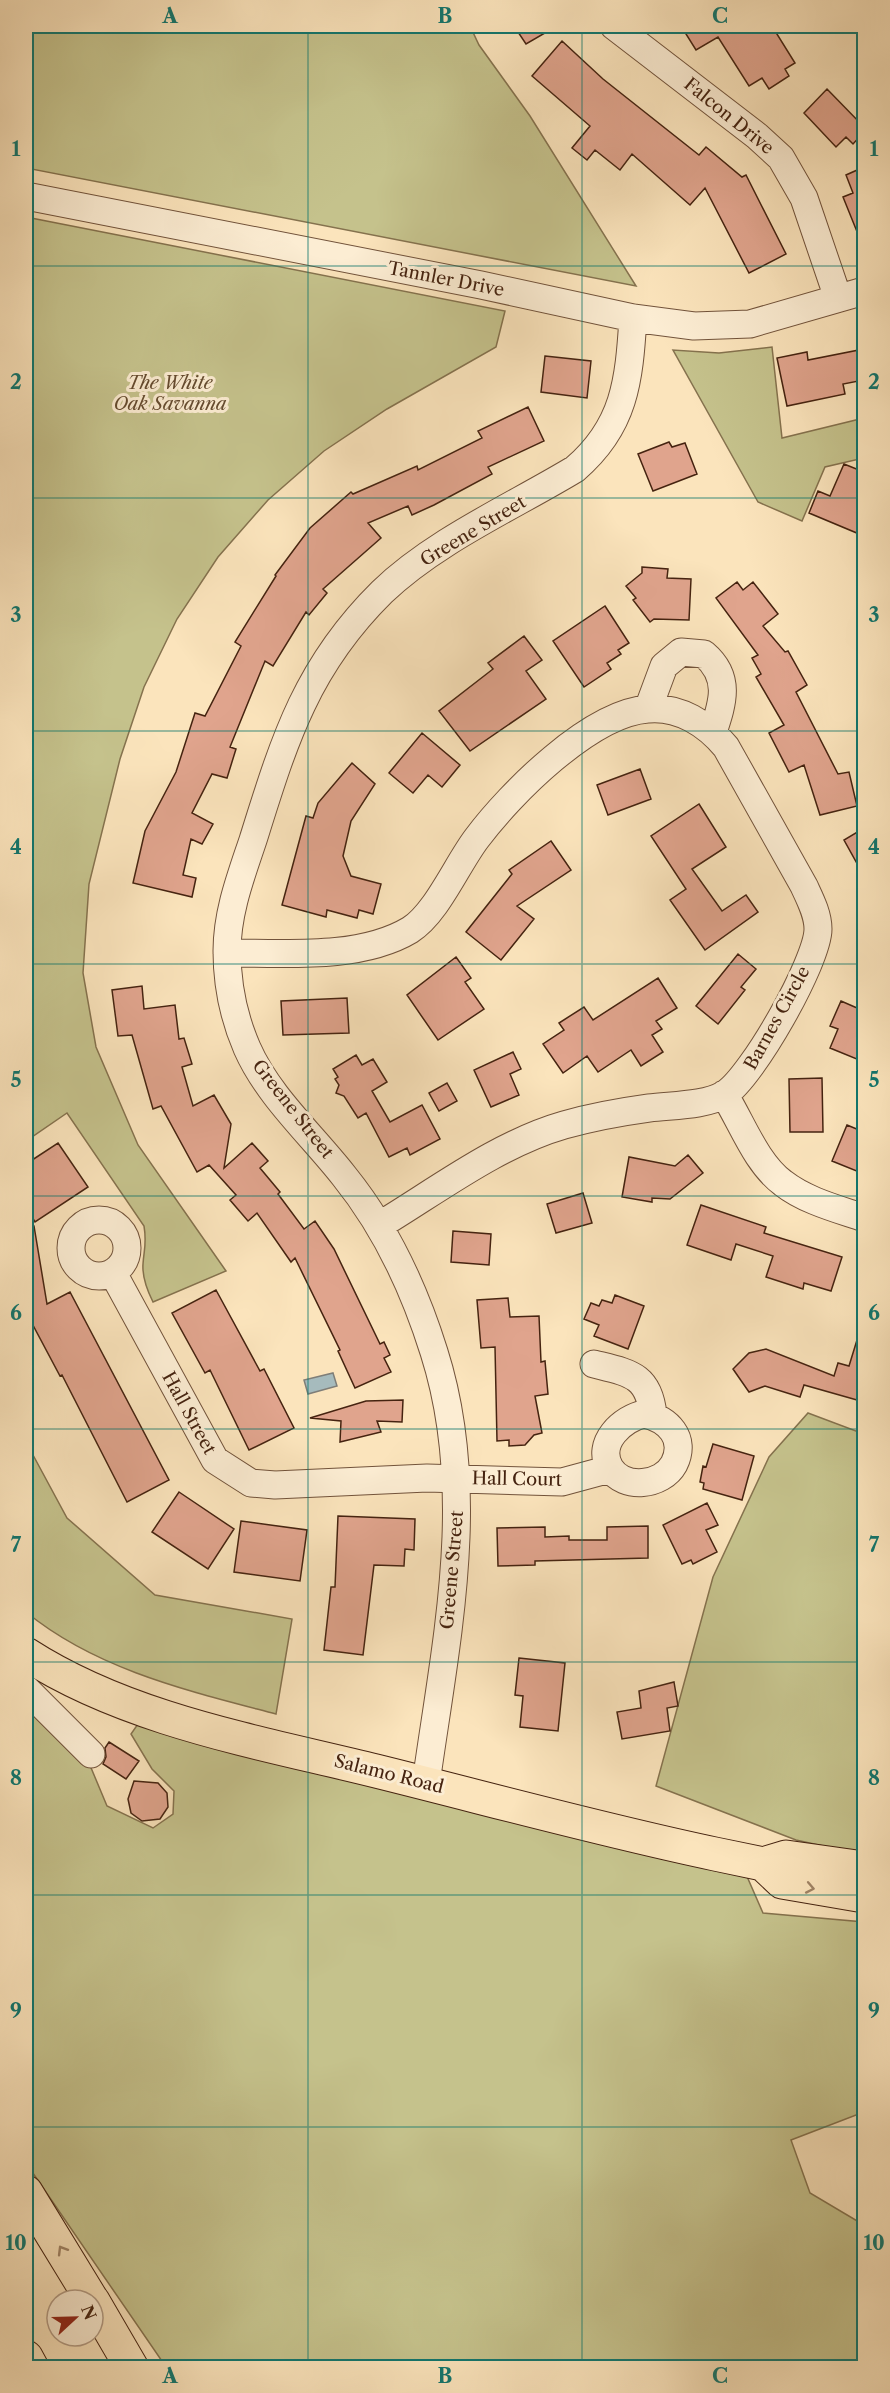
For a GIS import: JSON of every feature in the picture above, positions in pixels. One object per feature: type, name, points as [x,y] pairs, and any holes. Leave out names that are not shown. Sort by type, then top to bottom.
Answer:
[{"type":"main road","name":"Salamo Road","points":[[26,1654],[68,1679],[132,1706],[276,1746],[644,1839],[763,1864],[786,1857],[864,1868]]},
{"type":"main road","name":"Salamo Road","points":[[763,1864],[782,1882],[864,1896]]},
{"type":"main road","points":[[26,2192],[85,2288]]},
{"type":"main road","points":[[105,2321],[132,2367]]},
{"type":"main road","points":[[26,2357],[32,2367]]},
{"type":"street","name":"Falcon Drive","points":[[614,26],[757,136],[781,158],[804,198],[838,298]]},
{"type":"street","name":"Tannler Drive","points":[[26,196],[481,285],[633,318],[694,326],[736,326],[779,318],[864,291]]},
{"type":"street","name":"Greene Street","points":[[426,1783],[453,1583],[457,1478],[450,1417],[434,1351],[403,1270],[380,1225],[347,1179],[261,1072],[238,1023],[231,994],[227,953],[233,903],[277,763],[315,674],[348,628],[384,590],[434,551],[575,469],[592,454],[608,435],[617,417],[629,369],[633,318]]},
{"type":"street","points":[[648,709],[664,666],[681,652],[704,654],[717,667],[724,685],[723,702],[713,732]]},
{"type":"street","name":"Barnes Circle","points":[[227,953],[351,950],[388,942],[413,928],[432,907],[476,839],[497,813],[537,772],[574,743],[629,712],[648,709],[682,714],[713,732],[726,747],[804,886],[814,907],[818,929],[815,949],[804,972],[745,1076],[724,1094],[690,1104],[612,1113],[523,1141],[380,1225]]},
{"type":"street","points":[[724,1094],[769,1169],[783,1184],[806,1197],[864,1218]]},
{"type":"street","name":"Hall Street","points":[[113,1273],[215,1460],[237,1476],[251,1483],[275,1485],[457,1478]]},
{"type":"street","points":[[594,1364],[621,1371],[646,1386],[651,1395],[653,1415]]},
{"type":"street","points":[[653,1415],[669,1423],[676,1438],[675,1462],[667,1473],[655,1481],[642,1483],[630,1481],[610,1469],[607,1458],[613,1432],[633,1416],[653,1415]]},
{"type":"street","name":"Hall Court","points":[[457,1478],[562,1482],[610,1469]]},
{"type":"street","points":[[26,1689],[91,1754]]},
{"type":"green space","points":[[26,26],[470,26],[479,45],[530,116],[636,286],[26,168]]},
{"type":"green space","name":"The White Oak Savanna","points":[[26,217],[505,311],[496,347],[387,409],[324,451],[268,500],[218,557],[177,619],[144,687],[120,759],[89,884],[83,973],[96,1047],[138,1145],[226,1271],[153,1302],[143,1274],[144,1226],[67,1113],[26,1141]]},
{"type":"green space","points":[[772,347],[782,438],[864,418],[864,458],[825,467],[802,521],[758,502],[673,350],[719,353]]},
{"type":"green space","points":[[808,1413],[864,1434],[864,1855],[796,1840],[656,1786],[713,1577],[769,1457]]},
{"type":"green space","points":[[26,1442],[67,1518],[155,1595],[292,1619],[276,1714],[177,1687],[113,1664],[54,1632],[26,1612]]},
{"type":"green space","points":[[26,1704],[84,1751],[107,1806],[153,1828],[173,1814],[174,1791],[152,1769],[131,1734],[140,1721],[745,1872],[763,1913],[864,1922],[864,2112],[791,2140],[810,2193],[864,2225],[864,2367],[166,2367],[26,2163]]},
{"type":"shaded area","points":[[333,1373],[337,1386],[308,1394],[304,1380]]},
{"type":"building","points":[[514,26],[557,26],[526,44]]},
{"type":"building","points":[[681,26],[772,26],[795,63],[785,69],[789,76],[769,89],[762,78],[749,86],[718,37],[696,50]]},
{"type":"building","points":[[562,41],[603,79],[699,155],[706,147],[742,177],[746,175],[786,254],[749,273],[705,188],[690,205],[632,154],[620,170],[595,150],[587,160],[572,148],[590,126],[532,76]]},
{"type":"building","points":[[827,89],[864,127],[864,132],[853,144],[846,137],[836,147],[804,113]]},
{"type":"building","points":[[864,167],[864,249],[843,197],[853,193],[846,175]]},
{"type":"building","points":[[864,349],[864,380],[843,384],[845,394],[787,406],[777,358],[807,352],[808,360]]},
{"type":"building","points":[[545,356],[591,361],[587,398],[541,392]]},
{"type":"building","points":[[528,407],[544,441],[488,467],[492,474],[434,505],[412,515],[408,506],[368,523],[381,538],[323,589],[327,593],[309,615],[306,612],[273,666],[265,661],[230,747],[236,749],[227,778],[212,774],[192,813],[213,824],[202,844],[191,839],[183,875],[196,878],[192,897],[133,883],[145,831],[176,772],[195,713],[205,716],[241,646],[235,642],[275,575],[310,528],[351,492],[353,494],[417,466],[418,470],[482,438],[478,431]]},
{"type":"building","points":[[669,442],[672,447],[685,443],[697,474],[653,491],[638,454]]},
{"type":"building","points":[[844,464],[864,472],[864,536],[809,513],[818,491],[830,496]]},
{"type":"building","points":[[642,567],[668,569],[667,578],[691,579],[689,620],[654,619],[650,622],[633,600],[636,598],[626,586],[642,573]]},
{"type":"building","points":[[737,582],[743,590],[753,582],[778,614],[763,626],[785,652],[788,651],[807,685],[796,692],[838,774],[849,772],[857,806],[820,815],[804,765],[789,772],[769,733],[784,725],[756,677],[761,674],[752,658],[758,655],[716,598]]},
{"type":"building","points":[[605,606],[629,643],[618,650],[621,654],[607,663],[611,669],[584,687],[553,641]]},
{"type":"building","points":[[524,636],[542,660],[526,671],[546,699],[470,751],[439,711],[493,669],[488,663]]},
{"type":"building","points":[[422,733],[460,765],[442,787],[428,775],[413,793],[389,773]]},
{"type":"building","points":[[352,763],[375,784],[351,821],[343,856],[351,876],[381,884],[373,914],[359,910],[357,918],[327,910],[326,917],[282,905],[306,816],[313,818],[318,803]]},
{"type":"building","points":[[640,769],[651,799],[608,815],[597,785]]},
{"type":"building","points":[[699,804],[726,847],[692,869],[722,911],[746,895],[758,912],[705,950],[670,900],[686,889],[651,836]]},
{"type":"building","points":[[864,828],[864,876],[844,840]]},
{"type":"building","points":[[551,841],[571,870],[517,906],[534,919],[501,960],[466,932],[512,874],[509,870]]},
{"type":"building","points":[[738,954],[756,969],[741,987],[745,990],[718,1024],[696,1006]]},
{"type":"building","points":[[456,957],[471,978],[465,982],[484,1009],[438,1040],[407,995]]},
{"type":"building","points":[[658,978],[677,1008],[656,1021],[662,1029],[652,1035],[663,1052],[641,1066],[631,1050],[598,1072],[587,1056],[563,1073],[543,1044],[564,1030],[559,1023],[584,1007],[593,1020]]},
{"type":"building","points":[[142,986],[144,1009],[175,1005],[179,1039],[184,1038],[192,1064],[182,1067],[193,1106],[214,1095],[231,1124],[224,1168],[252,1143],[268,1161],[260,1168],[280,1192],[278,1194],[304,1229],[315,1221],[334,1249],[380,1344],[384,1342],[390,1355],[384,1358],[391,1372],[355,1388],[338,1351],[340,1350],[295,1258],[291,1262],[257,1213],[248,1221],[230,1200],[236,1195],[209,1165],[197,1172],[161,1106],[153,1109],[132,1035],[118,1036],[112,990]]},
{"type":"building","points":[[347,998],[349,1033],[283,1035],[281,1001]]},
{"type":"building","points":[[841,1001],[864,1011],[864,1062],[830,1048],[838,1029],[830,1026]]},
{"type":"building","points":[[513,1052],[521,1069],[510,1074],[519,1095],[491,1107],[474,1070]]},
{"type":"building","points":[[356,1055],[362,1065],[373,1059],[387,1082],[372,1091],[390,1122],[422,1105],[440,1139],[410,1155],[407,1148],[389,1157],[366,1113],[358,1118],[344,1096],[336,1093],[339,1085],[335,1079],[338,1077],[333,1069]]},
{"type":"building","points":[[822,1078],[823,1132],[790,1132],[789,1079]]},
{"type":"building","points":[[447,1083],[457,1101],[439,1111],[429,1093]]},
{"type":"building","points":[[847,1125],[864,1132],[864,1174],[832,1161]]},
{"type":"building","points":[[58,1143],[88,1187],[35,1222],[26,1207],[26,1164]]},
{"type":"building","points":[[688,1155],[703,1173],[670,1199],[652,1198],[652,1202],[622,1197],[629,1157],[675,1166]]},
{"type":"building","points":[[583,1193],[592,1223],[556,1233],[547,1204]]},
{"type":"building","points":[[701,1205],[766,1227],[764,1233],[842,1257],[831,1291],[804,1283],[803,1289],[766,1277],[773,1256],[736,1244],[731,1260],[687,1245]]},
{"type":"building","points":[[34,1226],[47,1304],[70,1292],[169,1480],[127,1502],[62,1375],[60,1376],[26,1312],[26,1227]]},
{"type":"building","points":[[453,1231],[491,1234],[489,1265],[451,1262]]},
{"type":"building","points":[[216,1290],[260,1371],[264,1369],[294,1428],[249,1450],[210,1370],[205,1373],[172,1313]]},
{"type":"building","points":[[615,1295],[644,1306],[628,1349],[594,1336],[599,1325],[584,1319],[591,1303],[599,1306],[602,1300],[612,1303]]},
{"type":"building","points":[[508,1298],[510,1317],[539,1316],[541,1362],[545,1361],[548,1394],[535,1396],[542,1433],[534,1435],[525,1445],[509,1446],[509,1440],[497,1441],[495,1347],[481,1348],[477,1300]]},
{"type":"building","points":[[861,1327],[864,1328],[864,1402],[804,1385],[800,1397],[765,1386],[749,1392],[733,1369],[749,1353],[766,1349],[834,1376],[838,1363],[849,1366]]},
{"type":"building","points":[[403,1400],[402,1422],[377,1421],[381,1432],[340,1442],[341,1421],[310,1418],[366,1401]]},
{"type":"building","points":[[713,1444],[754,1456],[742,1500],[703,1489],[704,1483],[700,1482],[703,1466],[706,1467]]},
{"type":"building","points":[[179,1492],[234,1529],[208,1569],[152,1532]]},
{"type":"building","points":[[707,1503],[718,1525],[706,1530],[717,1552],[693,1564],[691,1560],[682,1564],[663,1525]]},
{"type":"building","points":[[338,1516],[415,1519],[414,1550],[405,1549],[404,1566],[374,1565],[363,1655],[324,1650],[331,1587],[335,1587]]},
{"type":"building","points":[[241,1521],[307,1530],[300,1581],[234,1572]]},
{"type":"building","points":[[648,1526],[648,1558],[535,1561],[535,1565],[498,1566],[497,1528],[545,1527],[545,1537],[569,1536],[569,1540],[607,1540],[607,1527]]},
{"type":"building","points":[[519,1658],[565,1663],[558,1731],[520,1727],[523,1696],[515,1695]]},
{"type":"building","points":[[674,1682],[678,1706],[667,1708],[670,1731],[622,1739],[617,1712],[641,1708],[639,1691]]},
{"type":"building","points":[[109,1742],[139,1761],[126,1779],[103,1764],[106,1757],[105,1748]]},
{"type":"building","points":[[134,1781],[158,1783],[167,1793],[168,1807],[160,1819],[142,1821],[131,1813],[128,1799]]}]
